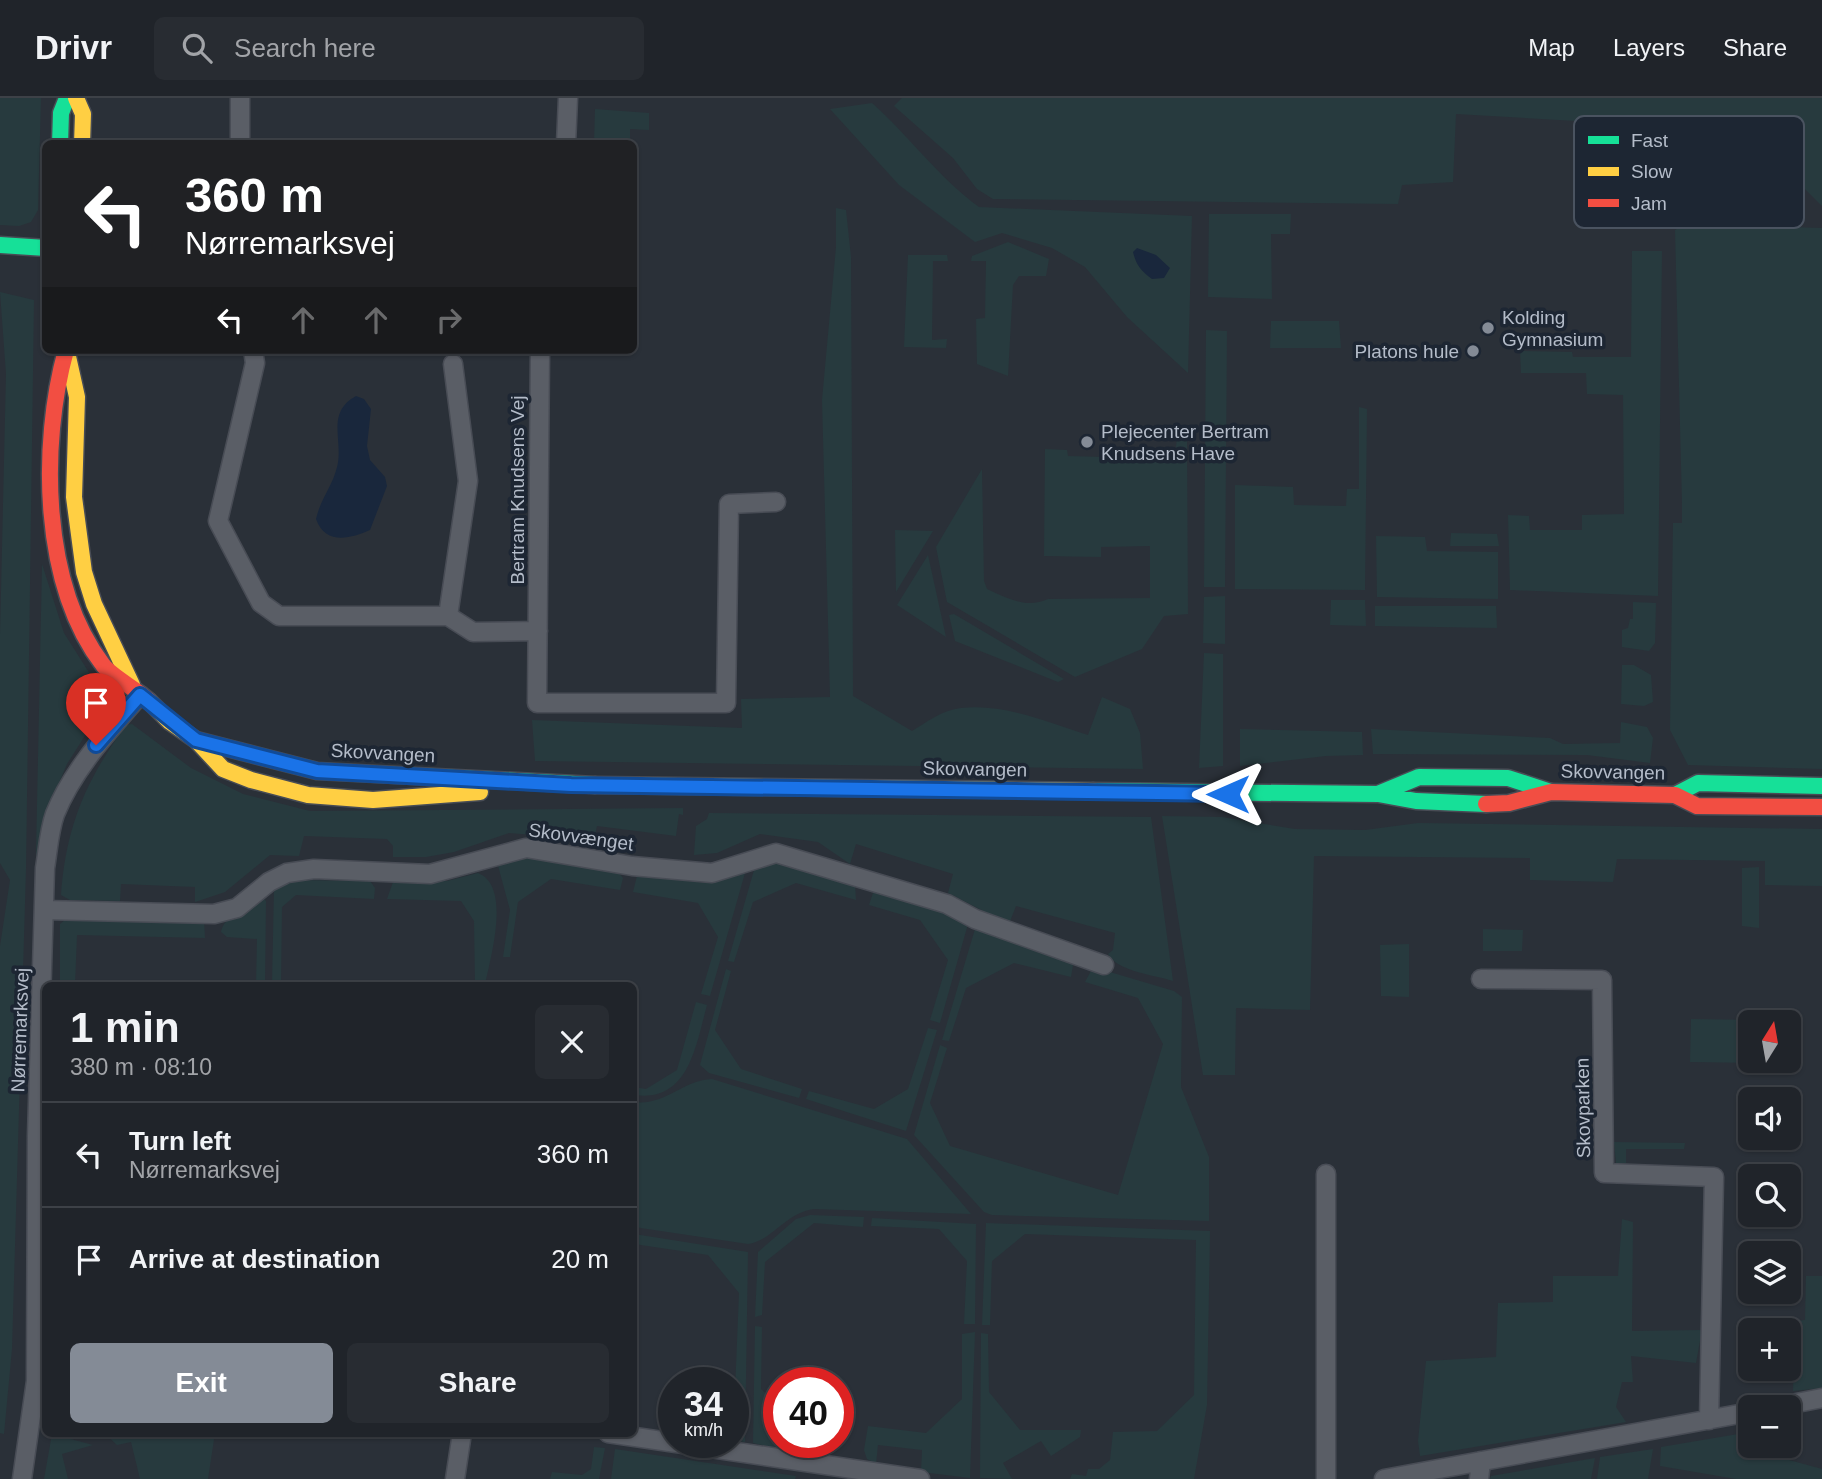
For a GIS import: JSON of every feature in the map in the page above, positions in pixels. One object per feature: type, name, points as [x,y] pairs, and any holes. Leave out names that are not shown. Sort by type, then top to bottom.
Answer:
[{"type":"street","points":[[60,140],[61,113],[67,98]]},
{"type":"street","points":[[76,98],[83,114],[82,140]]},
{"type":"street","points":[[240,98],[240,140]]},
{"type":"street","points":[[566,140],[568,98]]},
{"type":"street","points":[[0,245],[42,248]]},
{"type":"street","name":"Skovvangen","points":[[65,354],[54,406],[51,494],[56,544],[83,635],[105,668],[196,740],[223,769],[308,795],[373,800],[571,785]]},
{"type":"street","name":"Skovvangen","points":[[67,354],[77,397],[74,497],[79,547],[94,604],[136,690]]},
{"type":"street","points":[[254,354],[255,363],[218,521],[261,603],[279,616],[447,615],[473,632],[537,631]]},
{"type":"street","name":"Bertram Knudsens Vej","points":[[540,354],[537,703],[726,704],[729,504],[776,502]]},
{"type":"street","points":[[447,615],[468,481],[453,364]]},
{"type":"street","name":"Nørremarksvej","points":[[22,1479],[41,1343],[37,1136],[45,868],[55,814],[96,745],[136,690]]},
{"type":"street","name":"Skovvangen","points":[[196,740],[317,771],[571,785],[1378,794],[1416,802],[1478,804],[1509,803],[1551,792],[1675,795],[1697,806],[1822,807]]},
{"type":"street","name":"Skovvangen","points":[[1378,794],[1419,776],[1508,778],[1551,792]]},
{"type":"street","name":"Skovvangen","points":[[1675,795],[1698,783],[1822,786]]},
{"type":"street","name":"Skovvænget","points":[[44,910],[214,914],[237,908],[269,882],[287,873],[314,869],[430,873],[526,848],[632,866],[712,873],[776,853],[947,904],[975,919],[1104,965]]},
{"type":"street","name":"Skovparken","points":[[1481,979],[1602,979],[1604,1173],[1714,1177],[1709,1420]]},
{"type":"street","points":[[1326,1174],[1326,1479]]},
{"type":"street","points":[[1801,1402],[1822,1398]]},
{"type":"street","points":[[1384,1479],[1480,1470],[1738,1414]]},
{"type":"street","points":[[455,1479],[461,1437]]},
{"type":"street","points":[[631,1437],[837,1473],[920,1479]]},
{"type":"green space","points":[[0,98],[41,98],[38,210],[31,222],[19,226],[0,225]]},
{"type":"green space","points":[[902,98],[1822,98],[1822,206],[1804,188],[1804,116],[1574,116],[1574,121],[1456,114],[1453,182],[1402,185],[1398,204],[993,199],[977,189],[953,158],[894,106]]},
{"type":"green space","points":[[872,103],[964,196],[979,207],[1192,216],[1188,373],[1127,317],[1085,267],[1052,248],[1002,233],[975,242],[899,185],[830,109]]},
{"type":"green space","points":[[595,109],[649,113],[649,130],[630,129],[630,140],[594,140]]},
{"type":"green space","points":[[836,208],[846,210],[851,257],[853,696],[912,731],[947,711],[977,707],[1025,715],[1088,735],[1102,697],[1130,709],[1140,733],[1143,769],[535,761],[532,720],[742,728],[741,699],[830,697],[822,400],[836,247]]},
{"type":"green space","points":[[1209,214],[1291,214],[1290,234],[1271,234],[1272,299],[1208,297]]},
{"type":"green space","points":[[1822,228],[1822,769],[1688,765],[1670,730],[1673,523],[1682,523],[1675,230]]},
{"type":"green space","points":[[1008,242],[1049,259],[1046,276],[1019,276],[1013,285],[1008,376],[977,364],[976,319],[985,318],[986,261],[971,261],[972,256]]},
{"type":"green space","points":[[1632,251],[1662,251],[1658,596],[1510,590],[1508,515],[1529,516],[1530,530],[1582,530],[1582,515],[1624,514],[1623,395],[1587,394],[1586,373],[1521,373],[1520,351],[1572,352],[1573,357],[1631,357]]},
{"type":"green space","points":[[908,255],[947,255],[948,261],[933,261],[932,340],[947,339],[946,348],[904,347]]},
{"type":"green space","points":[[0,292],[34,300],[26,869],[12,1349],[4,1434],[0,1433],[0,946],[10,880],[0,863],[0,635],[6,374]]},
{"type":"green space","points":[[1271,321],[1339,321],[1341,348],[1270,348]]},
{"type":"green space","points":[[1206,330],[1227,331],[1225,587],[1204,587]]},
{"type":"green space","points":[[1359,407],[1367,409],[1365,590],[1235,589],[1235,485],[1293,487],[1294,505],[1346,506],[1347,489],[1359,489]]},
{"type":"green space","points":[[1187,435],[1188,614],[1164,616],[1142,649],[1075,677],[947,602],[936,547],[982,469],[984,581],[987,589],[1024,603],[1048,599],[1150,598],[1150,546],[1101,547],[1101,557],[1044,556],[1045,449],[1067,450],[1068,456],[1175,459],[1177,436]]},
{"type":"green space","points":[[895,530],[933,531],[896,592]]},
{"type":"green space","points":[[1451,533],[1497,534],[1499,546],[1450,546]]},
{"type":"green space","points":[[1376,536],[1425,537],[1427,551],[1498,552],[1498,599],[1377,597]]},
{"type":"green space","points":[[928,555],[946,637],[897,605]]},
{"type":"green space","points":[[42,564],[64,633],[107,701],[67,764],[49,807],[39,863],[36,854]]},
{"type":"green space","points":[[1225,596],[1225,644],[1203,643],[1204,597]]},
{"type":"green space","points":[[1331,600],[1365,600],[1366,626],[1330,625]]},
{"type":"green space","points":[[1633,602],[1656,603],[1655,643],[1649,651],[1622,647],[1622,630],[1628,628],[1630,619],[1633,619]]},
{"type":"green space","points":[[1375,606],[1496,606],[1497,628],[1375,626]]},
{"type":"green space","points":[[954,614],[1064,679],[1058,682],[955,641],[949,615]]},
{"type":"green space","points":[[1204,653],[1223,654],[1223,766],[1199,768]]},
{"type":"green space","points":[[1622,665],[1634,665],[1651,675],[1653,702],[1644,706],[1621,704]]},
{"type":"green space","points":[[1621,722],[1647,727],[1653,738],[1650,763],[1587,755],[1373,754],[1371,729],[1550,738],[1563,744],[1620,743]]},
{"type":"green space","points":[[132,724],[191,768],[243,794],[310,811],[683,808],[683,815],[679,814],[676,836],[597,826],[594,840],[509,833],[454,852],[426,857],[393,857],[393,846],[387,839],[304,836],[299,856],[270,855],[225,892],[195,902],[195,887],[121,884],[120,901],[70,900],[61,895],[68,847],[80,805],[112,745],[126,725]]},
{"type":"green space","points":[[1240,729],[1362,732],[1363,755],[1326,756],[1240,766]]},
{"type":"green space","points":[[709,813],[1151,817],[1173,981],[1128,969],[1113,960],[1108,954],[1113,950],[1115,933],[1016,906],[1009,924],[948,893],[953,874],[856,844],[850,864],[818,842],[760,834],[717,853],[694,855],[696,826],[707,819]]},
{"type":"green space","points":[[1162,816],[1222,817],[1295,829],[1365,830],[1418,823],[1822,829],[1822,886],[1765,885],[1765,861],[1617,859],[1613,882],[1530,880],[1530,858],[1314,856],[1310,1010],[1236,1008],[1235,1075],[1203,1075]]},
{"type":"green space","points":[[520,856],[618,872],[623,878],[620,890],[551,879],[518,902],[510,957],[503,957],[510,910],[497,862]]},
{"type":"green space","points":[[756,863],[783,863],[855,884],[856,900],[796,883],[753,902],[734,962],[728,961]]},
{"type":"green space","points":[[747,866],[710,996],[701,994],[718,937],[698,903],[633,892],[637,876],[707,883]]},
{"type":"green space","points":[[1759,867],[1759,928],[1742,926],[1742,868]]},
{"type":"green space","points":[[478,873],[488,880],[494,892],[496,924],[486,982],[475,982],[474,921],[461,901],[387,899],[393,882],[447,881]]},
{"type":"green space","points":[[289,880],[370,881],[375,888],[374,899],[296,895],[282,907],[281,982],[272,982],[274,887]]},
{"type":"green space","points":[[879,891],[939,907],[968,924],[940,1023],[930,1020],[948,960],[920,920],[869,905],[873,893]]},
{"type":"green space","points":[[263,898],[266,901],[265,982],[256,982],[257,939],[227,937],[221,932],[227,921]]},
{"type":"green space","points":[[70,916],[204,920],[205,938],[77,935],[75,982],[60,982],[60,924]]},
{"type":"green space","points":[[975,929],[1069,961],[1073,965],[1071,977],[1014,963],[966,988],[949,1041],[942,1040]]},
{"type":"green space","points":[[1483,929],[1523,930],[1522,951],[1483,951]]},
{"type":"green space","points":[[1409,944],[1409,997],[1381,996],[1380,945]]},
{"type":"green space","points":[[1093,967],[1174,991],[1182,997],[1181,1087],[1209,1157],[1209,1221],[992,1215],[984,1212],[914,1135],[940,1045],[947,1048],[930,1103],[950,1146],[1118,1195],[1163,1044],[1138,998],[1085,982]]},
{"type":"green space","points":[[726,969],[731,971],[715,1030],[741,1069],[802,1089],[799,1098],[709,1073],[700,1065]]},
{"type":"green space","points":[[696,1002],[707,1005],[694,1053],[678,1081],[667,1090],[652,1095],[637,1095],[637,1088],[646,1089],[677,1070]]},
{"type":"green space","points":[[1691,1019],[1738,1020],[1738,1063],[1690,1062]]},
{"type":"green space","points":[[928,1028],[937,1030],[906,1131],[806,1099],[809,1091],[874,1109],[908,1089]]},
{"type":"green space","points":[[712,1079],[907,1139],[971,1214],[814,1209],[795,1216],[764,1238],[748,1244],[637,1227],[637,1102],[665,1097],[702,1080]]},
{"type":"green space","points":[[1614,1142],[1685,1143],[1684,1149],[1626,1149],[1626,1163],[1616,1163]]},
{"type":"green space","points":[[810,1215],[864,1217],[863,1227],[814,1223],[765,1262],[762,1315],[755,1317],[758,1252],[796,1219]]},
{"type":"green space","points":[[872,1218],[976,1224],[975,1324],[964,1324],[967,1261],[939,1229],[871,1226]]},
{"type":"green space","points":[[1622,1219],[1633,1222],[1632,1331],[1702,1330],[1696,1363],[1631,1356],[1633,1382],[1622,1382],[1616,1407],[1626,1422],[1420,1456],[1418,1441],[1426,1361],[1496,1357],[1498,1303],[1553,1302],[1553,1276],[1618,1276]]},
{"type":"green space","points":[[986,1223],[1210,1231],[1207,1405],[1194,1479],[1070,1479],[1072,1474],[1086,1476],[1088,1469],[1099,1469],[1110,1460],[1113,1432],[1157,1431],[1194,1395],[1196,1240],[1025,1234],[992,1261],[990,1325],[982,1325]]},
{"type":"green space","points":[[637,1234],[748,1252],[746,1367],[736,1367],[739,1293],[708,1255],[637,1244]]},
{"type":"green space","points":[[1806,1276],[1822,1276],[1822,1388],[1793,1391],[1793,1381],[1801,1381],[1801,1320],[1805,1320]]},
{"type":"green space","points":[[755,1326],[762,1327],[763,1445],[753,1443]]},
{"type":"green space","points":[[975,1332],[970,1478],[921,1472],[922,1450],[878,1445],[876,1464],[867,1459],[864,1450],[868,1426],[926,1433],[962,1399],[962,1334]]},
{"type":"green space","points":[[981,1333],[988,1334],[989,1392],[1020,1430],[1081,1430],[1080,1437],[1051,1456],[1041,1441],[1003,1463],[1012,1479],[980,1478]]},
{"type":"green space","points":[[1738,1434],[1738,1458],[1782,1458],[1822,1469],[1822,1479],[1736,1479],[1660,1466],[1661,1447]]},
{"type":"green space","points":[[51,1437],[63,1437],[93,1445],[62,1454],[68,1479],[44,1479]]},
{"type":"green space","points":[[108,1437],[214,1437],[208,1479],[140,1479],[131,1442],[117,1445]]},
{"type":"green space","points":[[594,1447],[605,1448],[599,1479],[550,1479],[552,1472],[582,1475],[591,1469]]},
{"type":"green space","points":[[615,1449],[658,1455],[658,1458],[675,1458],[796,1476],[795,1479],[611,1479]]},
{"type":"green space","points":[[1653,1449],[1648,1479],[1597,1479],[1600,1457]]},
{"type":"green space","points":[[1595,1458],[1591,1479],[1490,1479],[1491,1476]]},
{"type":"water","points":[[1137,248],[1156,255],[1170,268],[1164,278],[1152,279],[1142,270],[1133,252]]},
{"type":"water","points":[[356,396],[364,399],[371,409],[367,446],[370,460],[385,477],[387,486],[370,530],[339,538],[325,533],[316,519],[337,467],[338,419],[347,403]]},
{"type":"traffic: fast","points":[[60,140],[61,113],[67,98]]},
{"type":"traffic: fast","points":[[0,245],[42,248]]},
{"type":"traffic: fast","points":[[196,740],[317,771],[595,785]]},
{"type":"traffic: fast","points":[[1378,794],[1419,777],[1508,778],[1551,792]]},
{"type":"traffic: fast","points":[[1675,795],[1698,783],[1822,786]]},
{"type":"traffic: fast","points":[[1093,791],[1378,794],[1416,801],[1486,804]]},
{"type":"traffic: slow","points":[[76,98],[83,114],[82,140]]},
{"type":"traffic: slow","points":[[67,354],[77,397],[74,497],[84,572],[94,604],[132,685]]},
{"type":"traffic: slow","points":[[149,701],[170,722],[196,740],[223,769],[251,780],[308,795],[373,800],[480,792]]},
{"type":"traffic: slow","points":[[595,785],[1093,791]]},
{"type":"traffic: jam","points":[[65,354],[52,427],[50,470],[57,555],[67,595],[83,632],[103,665],[149,701]]},
{"type":"traffic: jam","points":[[1486,804],[1509,803],[1551,792],[1675,795],[1697,806],[1822,807]]},
{"type":"place","name":"Kolding Gymnasium","points":[[1488,328]]},
{"type":"place","name":"Platons hule","points":[[1473,351]]},
{"type":"place","name":"Plejecenter Bertram Knudsens Have","points":[[1087,442]]},
{"type":"route","points":[[96,745],[140,695],[170,722],[196,740],[317,771],[571,785],[1228,794]]}]
